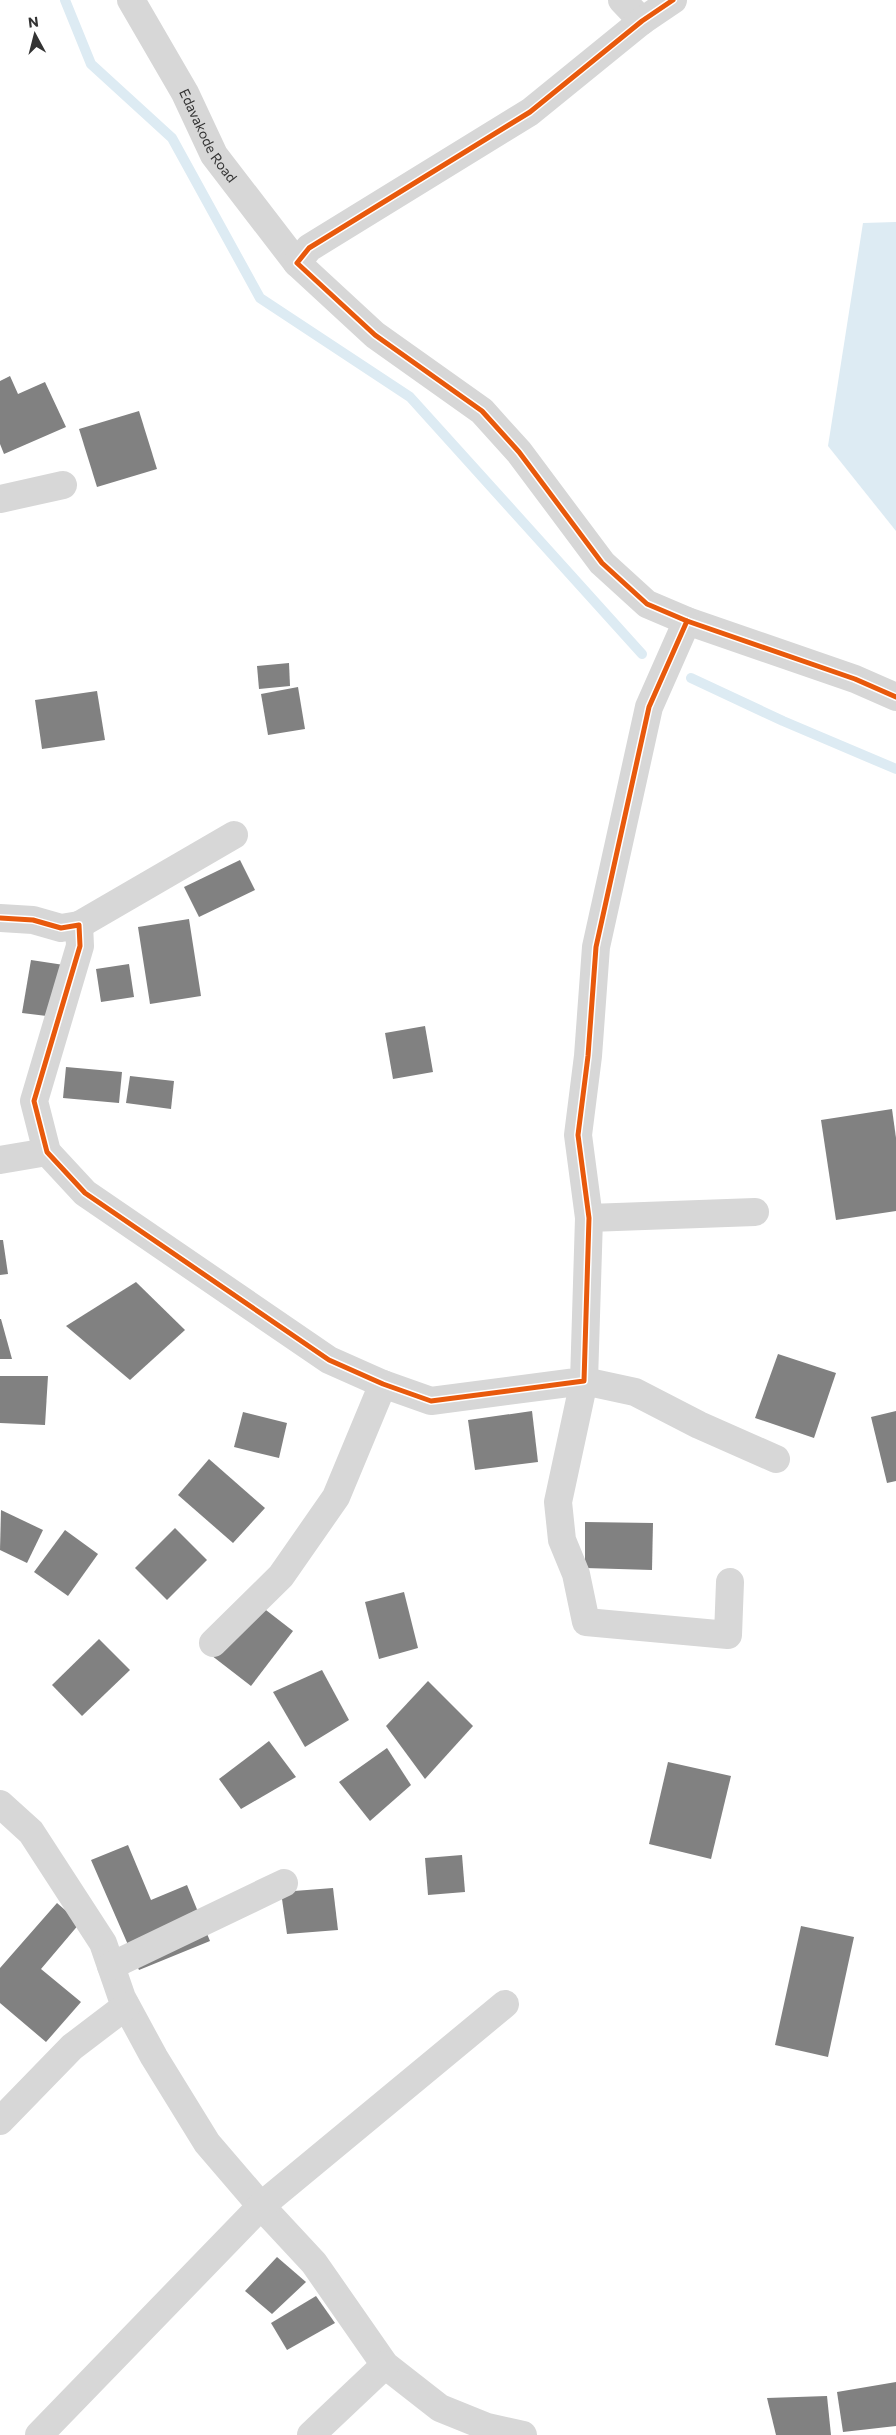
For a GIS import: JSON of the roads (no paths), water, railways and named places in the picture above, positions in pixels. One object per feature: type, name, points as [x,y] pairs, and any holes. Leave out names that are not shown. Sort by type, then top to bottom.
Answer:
[{"type":"street","name":"Edavakode Road","points":[[131,0],[184,94],[214,155],[297,263],[375,335],[482,411],[519,452],[602,563],[647,604],[687,621],[856,679],[895,695]]},
{"type":"street","points":[[622,0],[642,21]]},
{"type":"street","points":[[297,263],[309,248],[530,112],[642,21],[674,0]]},
{"type":"street","points":[[0,499],[63,485]]},
{"type":"street","points":[[687,621],[649,707],[596,947],[588,1056],[578,1136],[589,1218],[584,1382],[558,1502],[562,1540],[576,1574],[586,1622],[728,1635],[730,1582]]},
{"type":"street","points":[[0,918],[33,920],[61,928],[79,925],[234,835]]},
{"type":"street","points":[[79,925],[80,946],[34,1102],[47,1152],[84,1193],[329,1360],[383,1384],[431,1401],[584,1382],[635,1392],[776,1459]]},
{"type":"street","points":[[0,1160],[47,1152]]},
{"type":"street","points":[[589,1218],[755,1212]]},
{"type":"street","points":[[213,1643],[281,1576],[336,1497],[383,1384]]},
{"type":"street","points":[[0,1804],[31,1832],[103,1943],[126,2006],[154,2057],[207,2143],[261,2206],[314,2263],[385,2365],[440,2408],[487,2426],[523,2435]]},
{"type":"street","points":[[111,1966],[284,1883]]},
{"type":"street","points":[[39,2435],[261,2206],[505,2004]]},
{"type":"street","points":[[0,2121],[72,2047],[126,2006]]},
{"type":"street","points":[[311,2435],[385,2365]]},
{"type":"waterway","points":[[65,0],[91,64],[172,138],[260,298],[410,397],[642,654]]},
{"type":"waterway","points":[[691,678],[783,721],[896,769]]}]
